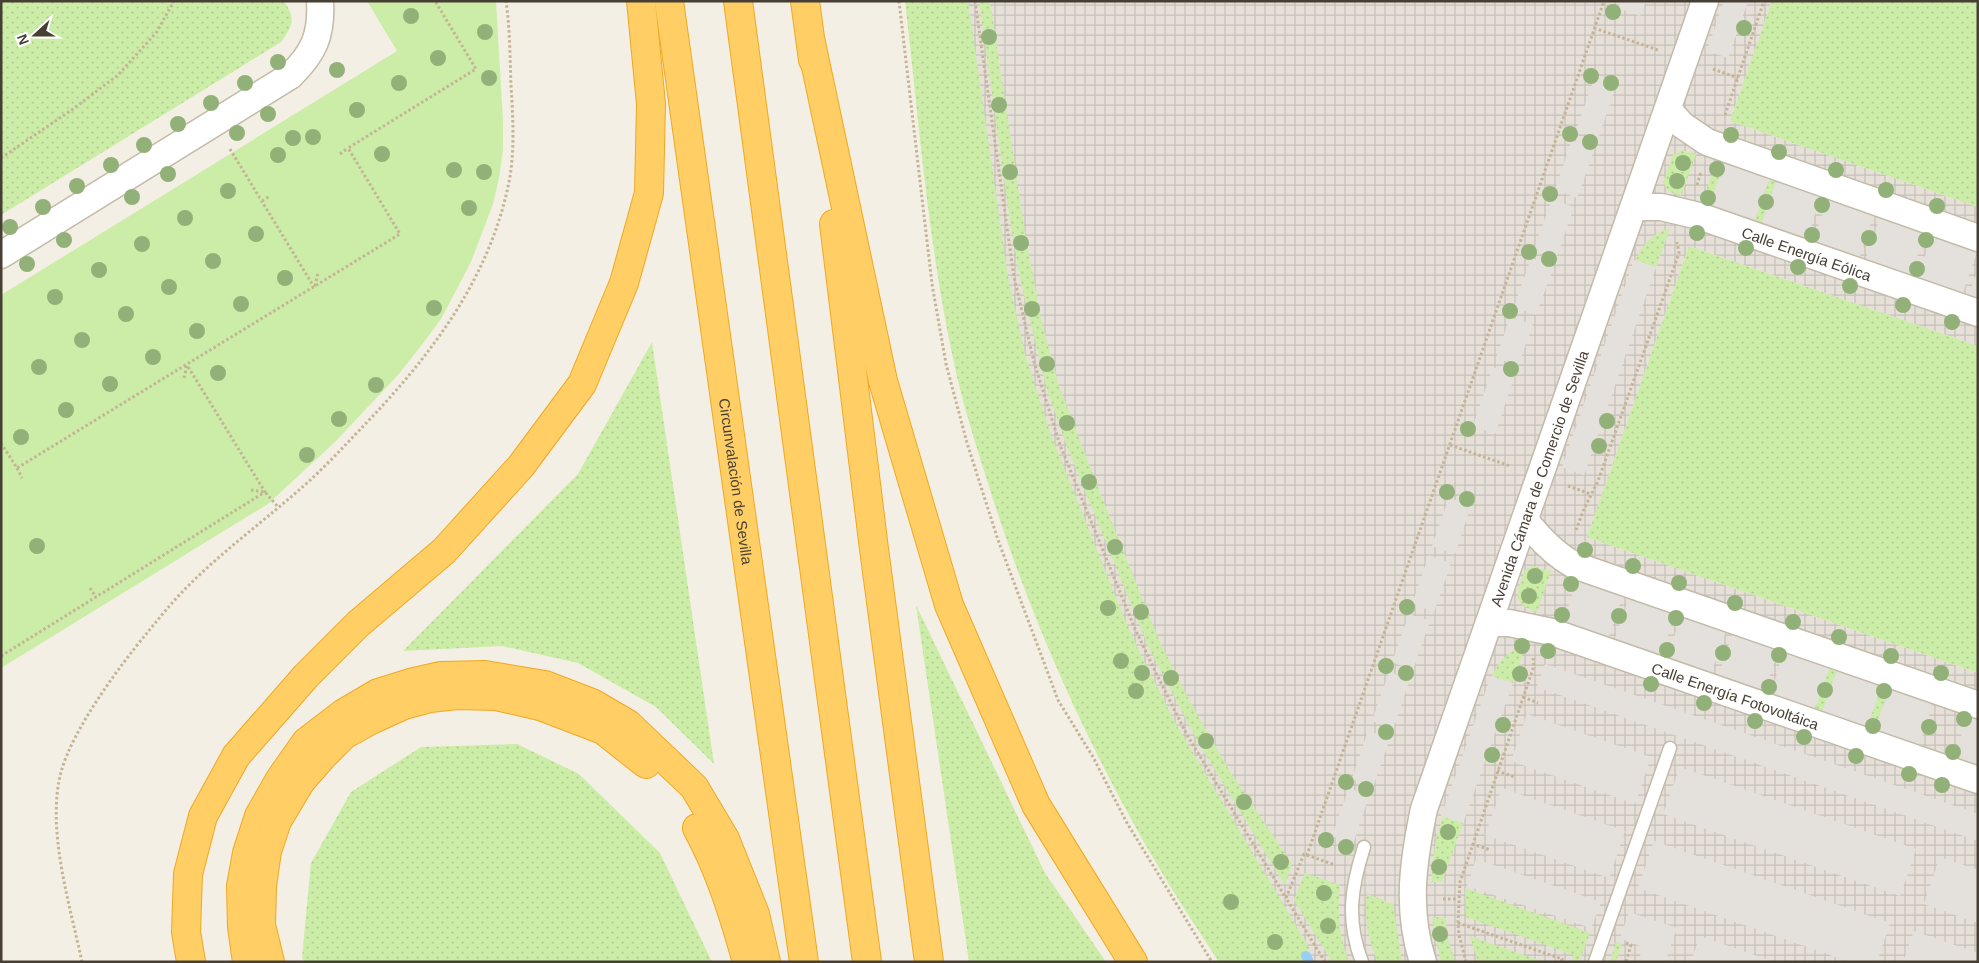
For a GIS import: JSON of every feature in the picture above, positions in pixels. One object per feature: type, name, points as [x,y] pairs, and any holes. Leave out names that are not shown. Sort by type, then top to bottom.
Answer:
[{"type":"highway","points":[[191,962],[186,932],[188,874],[203,816],[236,756],[306,676],[358,624],[444,550],[521,466],[582,384],[624,283],[650,193],[651,104],[641,1]]},
{"type":"highway","name":"Circunvalación de Sevilla","points":[[669,1],[804,962]]},
{"type":"highway","points":[[738,1],[867,962]]},
{"type":"highway","points":[[805,1],[875,559],[929,962]]},
{"type":"highway","points":[[811,43],[883,381],[949,605],[1036,805],[1133,962]]},
{"type":"highway","points":[[247,962],[242,927],[241,886],[248,853],[259,816],[280,778],[306,742],[344,713],[378,693],[441,676],[485,675],[545,685],[592,703],[628,724],[694,787],[728,847],[756,914],[766,962]]},
{"type":"highway","points":[[270,962],[261,925],[262,886],[267,852],[278,821],[301,782],[322,757],[344,736],[364,724],[404,705],[430,698],[457,695],[496,696],[540,706],[603,730],[639,756],[678,795],[708,849],[734,915],[747,962]]},
{"type":"street","points":[[1,255],[290,76],[303,64],[313,49],[319,33],[320,1]]},
{"type":"street","name":"Avenida Cámara de Comercio de Sevilla","points":[[1423,962],[1412,910],[1412,872],[1424,809],[1705,1]]},
{"type":"street","points":[[1668,109],[1682,125],[1707,142],[1978,238]]},
{"type":"street","name":"Calle Energía Eólica","points":[[1634,207],[1661,207],[1699,216],[1978,313]]},
{"type":"street","points":[[1525,520],[1545,543],[1574,565],[1978,704]]},
{"type":"street","name":"Calle Energía Fotovoltáica","points":[[1489,623],[1518,625],[1552,632],[1978,780]]},
{"type":"lane","points":[[1595,962],[1670,748]]},
{"type":"lane","points":[[1362,962],[1353,929],[1351,909],[1353,887],[1364,846]]},
{"type":"path","points":[[1,158],[73,109],[118,75],[156,33],[174,1]]},
{"type":"path","points":[[340,154],[476,69],[435,1]]},
{"type":"path","points":[[82,962],[59,855],[57,828],[57,800],[61,773],[71,746],[108,685],[135,647],[161,616],[188,586],[337,455],[426,356],[466,294],[492,239],[509,180],[512,157],[512,111],[506,1]]},
{"type":"path","points":[[899,1],[932,284],[945,355],[968,443],[998,540],[1058,700],[1093,757],[1132,831],[1212,962]]},
{"type":"path","points":[[975,1],[1014,277],[1034,362],[1060,445],[1135,629],[1156,675],[1187,735],[1324,962]]},
{"type":"path","points":[[1307,855],[1604,1]]},
{"type":"path","points":[[1724,119],[1764,1]]},
{"type":"path","points":[[1594,28],[1654,48]]},
{"type":"path","points":[[1710,68],[1738,78]]},
{"type":"path","points":[[214,124],[314,287]]},
{"type":"path","points":[[17,468],[400,234],[348,148]]},
{"type":"path","points":[[1694,191],[1704,165]]},
{"type":"path","points":[[262,201],[270,196]]},
{"type":"path","points":[[1575,532],[1598,481],[1679,252],[1677,241]]},
{"type":"path","points":[[314,287],[318,273]]},
{"type":"path","points":[[187,365],[265,492],[278,507]]},
{"type":"path","points":[[184,378],[187,365]]},
{"type":"path","points":[[1,443],[22,478]]},
{"type":"path","points":[[1450,445],[1510,466]]},
{"type":"path","points":[[1566,485],[1591,494]]},
{"type":"path","points":[[251,490],[265,492]]},
{"type":"path","points":[[1,656],[265,492]]},
{"type":"path","points":[[90,588],[96,597]]},
{"type":"path","points":[[1466,962],[1458,923],[1460,882],[1534,666],[1533,658]]},
{"type":"path","points":[[1523,697],[1538,703]]},
{"type":"path","points":[[1497,771],[1515,777]]},
{"type":"path","points":[[1472,844],[1491,850]]},
{"type":"path","points":[[1286,898],[1304,854],[1338,866]]},
{"type":"path","points":[[1458,923],[1562,959],[1561,962]]},
{"type":"shaded area","points":[[912,1],[1772,1],[1730,121],[1978,207],[1978,346],[1689,246],[1587,537],[1978,673],[1978,962],[1228,962],[1171,874]]},
{"type":"shaded area","points":[[1620,1],[1646,1],[1640,16],[1618,8]]},
{"type":"shaded area","points":[[1724,1],[1748,1],[1728,58],[1707,51]]},
{"type":"shaded area","points":[[1593,81],[1615,89],[1598,139],[1576,131]]},
{"type":"shaded area","points":[[1572,140],[1595,148],[1577,198],[1555,190]]},
{"type":"shaded area","points":[[1724,163],[1769,179],[1754,223],[1709,207]]},
{"type":"shaded area","points":[[1776,181],[1821,197],[1806,241],[1761,225]]},
{"type":"shaded area","points":[[1552,199],[1574,207],[1557,256],[1534,249]]},
{"type":"shaded area","points":[[1827,199],[1873,215],[1859,259],[1813,243]]},
{"type":"shaded area","points":[[1880,218],[1925,233],[1910,277],[1865,261]]},
{"type":"shaded area","points":[[1932,236],[1977,252],[1962,295],[1917,279]]},
{"type":"shaded area","points":[[1531,258],[1554,266],[1536,315],[1514,307]]},
{"type":"shaded area","points":[[1634,260],[1656,267],[1584,475],[1562,467]]},
{"type":"shaded area","points":[[1978,269],[1978,300],[1968,297]]},
{"type":"shaded area","points":[[1510,317],[1533,325],[1518,365],[1496,358]]},
{"type":"shaded area","points":[[1493,367],[1515,375],[1495,434],[1473,426]]},
{"type":"shaded area","points":[[1449,498],[1471,505],[1455,554],[1432,546]]},
{"type":"shaded area","points":[[1429,555],[1451,563],[1434,612],[1412,604]]},
{"type":"shaded area","points":[[1577,579],[1623,595],[1608,639],[1563,623]]},
{"type":"shaded area","points":[[1629,597],[1675,613],[1661,657],[1614,641]]},
{"type":"shaded area","points":[[1409,614],[1430,621],[1413,670],[1392,662]]},
{"type":"shaded area","points":[[1681,615],[1726,631],[1711,674],[1667,659]]},
{"type":"shaded area","points":[[1733,633],[1779,649],[1764,692],[1718,677]]},
{"type":"shaded area","points":[[1783,651],[1830,667],[1814,710],[1771,695]]},
{"type":"shaded area","points":[[1545,664],[1978,814],[1978,841],[1537,687]]},
{"type":"shaded area","points":[[1837,669],[1882,685],[1867,728],[1822,713]]},
{"type":"shaded area","points":[[1389,672],[1410,679],[1393,729],[1372,721]]},
{"type":"shaded area","points":[[1491,676],[1513,683],[1463,823],[1441,816]]},
{"type":"shaded area","points":[[1890,688],[1933,703],[1919,746],[1874,731]]},
{"type":"shaded area","points":[[1527,714],[1651,757],[1635,804],[1511,761]]},
{"type":"shaded area","points":[[1968,715],[1978,719],[1978,767],[1954,758]]},
{"type":"shaded area","points":[[1368,731],[1390,738],[1373,787],[1352,779]]},
{"type":"shaded area","points":[[1680,767],[1916,849],[1900,896],[1663,814]]},
{"type":"shaded area","points":[[1349,788],[1369,796],[1353,844],[1332,836]]},
{"type":"shaded area","points":[[1502,788],[1625,831],[1609,878],[1485,835]]},
{"type":"shaded area","points":[[1654,841],[1890,923],[1877,962],[1850,962],[1638,888]]},
{"type":"shaded area","points":[[1940,857],[1978,870],[1978,923],[1924,904]]},
{"type":"shaded area","points":[[1476,859],[1601,902],[1591,928],[1467,886]]},
{"type":"shaded area","points":[[1629,912],[1677,928],[1665,962],[1638,962],[1643,947],[1620,938]]},
{"type":"shaded area","points":[[1914,931],[1978,953],[1978,962],[1903,962]]},
{"type":"shaded area","points":[[1700,936],[1774,962],[1691,962]]},
{"type":"green space","points":[[1,1],[284,1],[288,7],[292,22],[281,42],[1,215]]},
{"type":"green space","points":[[367,1],[496,1],[503,121],[503,150],[499,178],[493,204],[471,262],[441,319],[398,375],[335,442],[268,504],[1,668],[1,295],[397,51]]},
{"type":"green space","points":[[905,1],[968,1],[1008,277],[1025,354],[1051,435],[1138,649],[1177,726],[1310,949],[1302,954],[1306,962],[1219,962],[1173,891],[1130,817],[1108,776],[1049,651],[1000,521],[969,420],[954,363],[937,273]]},
{"type":"green space","points":[[979,1],[990,1],[1025,233],[1041,319],[1058,383],[1158,638],[1190,702],[1231,773],[1292,864],[1285,885],[1198,742],[1149,648],[1066,444],[1046,386],[1021,283],[1011,227]]},
{"type":"green space","points":[[1772,1],[1978,1],[1978,207],[1730,121]]},
{"type":"green space","points":[[1682,150],[1696,154],[1681,196],[1668,191],[1663,182],[1673,155]]},
{"type":"green space","points":[[1716,162],[1724,164],[1710,205],[1702,202]]},
{"type":"green space","points":[[1769,180],[1776,183],[1762,223],[1755,221]]},
{"type":"green space","points":[[1670,228],[1656,267],[1636,260],[1649,240],[1658,233]]},
{"type":"green space","points":[[1689,246],[1978,346],[1978,673],[1587,537]]},
{"type":"green space","points":[[652,342],[714,764],[656,707],[578,663],[502,646],[403,651],[578,474]]},
{"type":"green space","points":[[1532,566],[1551,571],[1537,612],[1523,605],[1519,601],[1518,596],[1525,570]]},
{"type":"green space","points":[[916,605],[1045,873],[1106,962],[969,962]]},
{"type":"green space","points":[[1525,646],[1513,683],[1492,676],[1505,657]]},
{"type":"green space","points":[[1829,669],[1836,671],[1823,711],[1815,709]]},
{"type":"green space","points":[[1881,687],[1889,690],[1874,730],[1867,727]]},
{"type":"green space","points":[[517,744],[579,774],[660,853],[712,962],[304,962],[302,957],[311,863],[351,792],[421,747]]},
{"type":"green space","points":[[1443,816],[1463,823],[1442,882],[1431,882],[1436,839]]},
{"type":"green space","points":[[1305,873],[1340,885],[1340,924],[1349,962],[1332,962],[1294,900]]},
{"type":"green space","points":[[1465,888],[1590,933],[1579,962],[1571,962],[1574,955],[1466,917]]},
{"type":"green space","points":[[1367,894],[1393,904],[1402,962],[1378,962],[1368,929],[1366,912]]},
{"type":"green space","points":[[1432,917],[1446,918],[1447,935],[1455,962],[1441,962]]},
{"type":"green space","points":[[1470,936],[1544,962],[1478,962]]},
{"type":"green space","points":[[1616,942],[1622,944],[1616,962],[1610,962]]},
{"type":"waterway","points":[[1306,956],[1309,962]]}]
